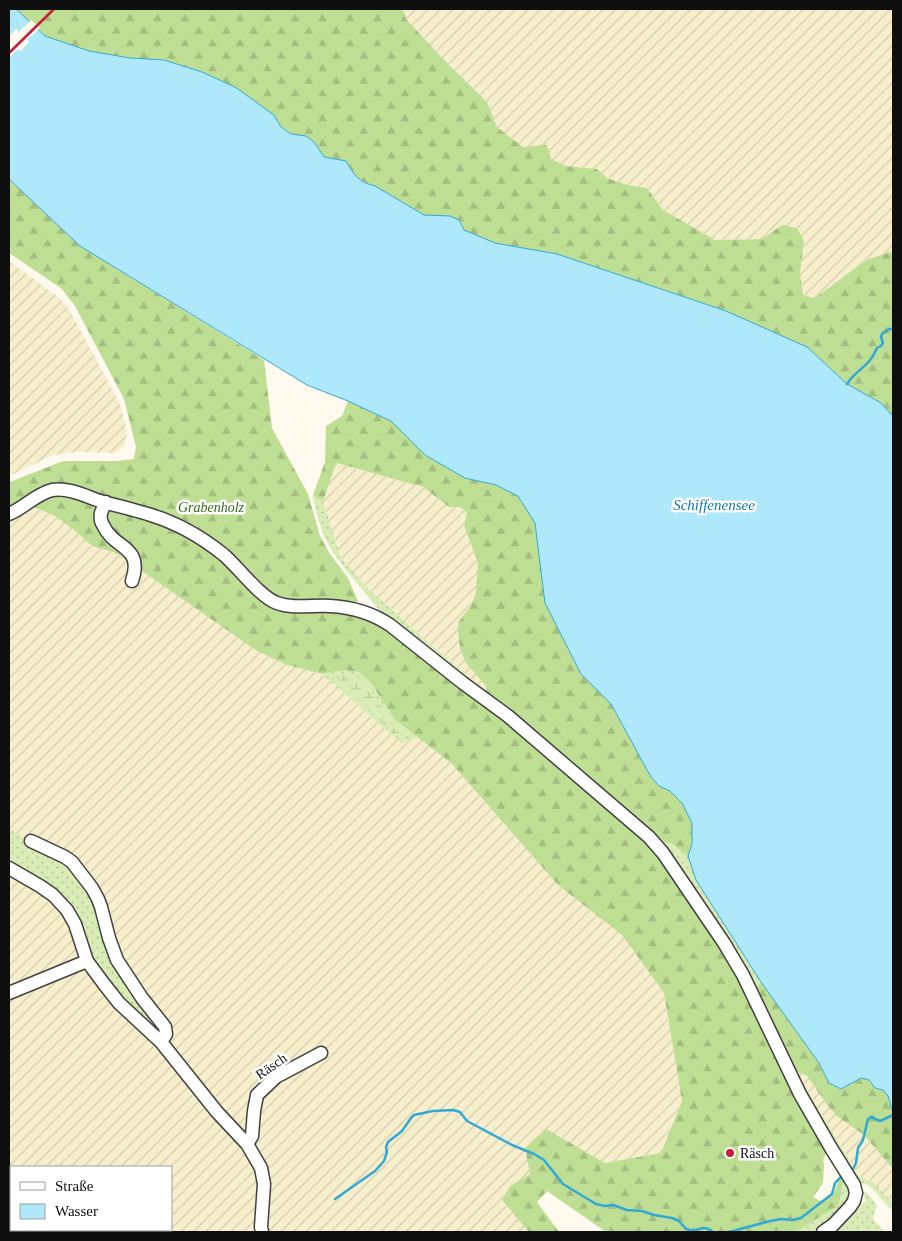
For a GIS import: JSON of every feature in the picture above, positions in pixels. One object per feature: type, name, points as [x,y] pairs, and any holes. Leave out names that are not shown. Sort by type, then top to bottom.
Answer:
[{"type":"street","points":[[9,514],[50,491],[62,489],[152,515],[171,523],[208,543],[224,555],[263,594],[276,603],[286,606],[303,607],[330,606],[365,612],[380,618],[508,716],[649,837],[664,853],[743,975],[800,1094],[854,1185],[856,1193],[854,1201],[833,1225],[823,1232]]},
{"type":"street","points":[[106,502],[101,512],[101,520],[106,530],[126,548],[133,558],[135,568],[132,581]]},
{"type":"street","points":[[31,841],[72,862],[92,888],[101,907],[117,960],[142,998],[165,1027],[166,1034],[161,1042]]},
{"type":"street","points":[[9,868],[53,895],[67,910],[75,924],[87,961],[104,984],[119,1003],[161,1042],[217,1112],[247,1144],[261,1168],[264,1184],[262,1232]]},
{"type":"street","points":[[9,993],[87,961]]},
{"type":"street","name":"Räsch","points":[[247,1144],[252,1136],[257,1095],[276,1078],[321,1052]]},
{"type":"shaded area","points":[[403,9],[893,9],[893,251],[866,260],[815,298],[803,295],[800,273],[804,241],[782,225],[762,239],[715,240],[663,210],[647,188],[628,185],[607,178],[597,169],[566,166],[550,159],[547,145],[523,147],[497,127],[487,102],[406,19]]},
{"type":"shaded area","points":[[9,261],[57,296],[68,307],[120,404],[127,431],[125,445],[115,453],[77,452],[54,455],[9,476]]},
{"type":"shaded area","points":[[335,463],[423,487],[449,507],[460,507],[467,512],[464,526],[478,562],[477,593],[471,606],[459,621],[466,663],[486,686],[487,693],[363,584],[340,555],[323,501]]},
{"type":"shaded area","points":[[32,506],[55,516],[92,546],[116,553],[287,665],[322,674],[401,743],[417,737],[451,763],[558,885],[622,935],[664,993],[682,1101],[661,1153],[605,1163],[546,1130],[530,1174],[510,1186],[502,1200],[529,1232],[9,1232],[9,517]]},
{"type":"shaded area","points":[[796,1071],[807,1076],[828,1106],[863,1134],[893,1169],[893,1203],[876,1185],[858,1175]]},
{"type":"green space","points":[[16,9],[403,9],[406,19],[487,102],[497,127],[523,147],[547,145],[551,159],[566,166],[597,169],[607,178],[628,185],[647,188],[663,210],[715,240],[762,239],[782,225],[797,228],[804,241],[800,273],[803,295],[815,298],[866,260],[893,251],[893,415],[881,403],[847,384],[807,347],[726,311],[557,254],[495,243],[464,230],[459,220],[450,216],[424,215],[375,186],[360,180],[346,161],[324,157],[314,142],[306,136],[291,134],[281,127],[274,115],[165,60],[130,58],[89,51],[45,36]]},
{"type":"green space","name":"Grabenholz","points":[[9,179],[80,246],[264,360],[272,428],[308,494],[320,536],[330,554],[348,578],[358,601],[354,604],[505,718],[645,838],[721,944],[828,1149],[823,1160],[823,1183],[813,1197],[820,1201],[827,1199],[833,1194],[844,1176],[839,1205],[796,1232],[606,1232],[547,1191],[537,1202],[559,1232],[529,1232],[502,1200],[510,1186],[530,1174],[525,1148],[546,1129],[605,1163],[661,1153],[682,1101],[664,993],[622,935],[558,885],[451,763],[395,720],[371,683],[359,672],[343,670],[322,674],[287,665],[257,651],[116,553],[92,546],[55,516],[32,506],[9,508],[10,482],[63,461],[118,461],[134,459],[136,447],[124,399],[75,306],[62,289],[9,253]]},
{"type":"green space","points":[[348,401],[391,421],[425,455],[465,478],[496,485],[518,496],[535,523],[545,603],[581,674],[611,704],[651,777],[659,786],[670,791],[682,803],[692,823],[692,844],[688,856],[671,843],[659,844],[487,693],[486,686],[466,663],[460,648],[459,621],[471,606],[476,593],[478,562],[464,526],[467,512],[460,507],[449,507],[423,487],[336,463],[323,501],[313,495],[325,462],[326,426],[342,416]]},
{"type":"green space","points":[[312,495],[323,501],[340,555],[363,584],[482,689],[481,691],[385,617],[332,551],[323,534]]},
{"type":"green space","points":[[343,670],[359,672],[371,683],[395,720],[417,737],[401,743],[322,674]]},
{"type":"green space","points":[[345,674],[356,676],[368,687],[390,719],[406,734],[403,738],[399,738],[338,684],[337,679]]},
{"type":"green space","points":[[9,828],[31,843],[69,863],[94,896],[109,946],[162,1025],[159,1033],[128,1006],[97,968],[59,894],[30,873],[9,865]]},
{"type":"green space","points":[[671,843],[688,856],[696,880],[761,982],[754,989],[659,844]]},
{"type":"green space","points":[[761,982],[819,1063],[829,1083],[841,1089],[861,1078],[869,1080],[875,1088],[882,1089],[887,1094],[893,1113],[893,1169],[864,1135],[837,1116],[807,1076],[793,1071],[754,989]]},
{"type":"green space","points":[[796,1071],[858,1175],[876,1185],[893,1203],[893,1211],[869,1186],[857,1181],[793,1072]]},
{"type":"green space","points":[[844,1176],[851,1194],[849,1202],[818,1232],[796,1232],[839,1205]]},
{"type":"green space","points":[[861,1191],[867,1193],[877,1205],[873,1219],[885,1232],[828,1232],[851,1217],[866,1200]]},
{"type":"water","name":"Schiffenensee","points":[[9,9],[16,9],[45,36],[89,51],[130,58],[164,60],[202,72],[235,87],[274,115],[281,127],[291,134],[306,136],[314,142],[324,157],[346,161],[360,180],[375,186],[424,215],[450,216],[459,220],[464,230],[495,243],[557,254],[726,311],[807,347],[847,384],[881,403],[893,415],[893,1113],[888,1096],[883,1090],[875,1088],[869,1080],[861,1078],[841,1089],[829,1083],[819,1063],[761,982],[696,880],[688,856],[692,844],[692,823],[682,803],[670,791],[659,786],[651,777],[611,704],[581,674],[545,603],[535,523],[518,496],[496,485],[465,478],[425,455],[391,421],[307,385],[80,246],[9,179]]},
{"type":"pier","points":[[31,20],[40,28],[27,40],[29,42],[21,51],[18,49],[9,58],[9,37],[16,29],[19,32]]},
{"type":"waterway","points":[[847,384],[870,360],[877,348],[881,346],[883,343],[882,334],[889,329],[893,329]]},
{"type":"waterway","points":[[335,1199],[375,1171],[384,1161],[388,1142],[402,1131],[414,1115],[433,1111],[453,1110],[460,1112],[467,1121],[544,1160],[563,1184],[596,1204],[613,1205],[627,1210],[642,1211],[672,1218],[679,1221],[686,1229],[694,1231],[706,1228],[713,1232]]},
{"type":"waterway","points":[[853,1169],[868,1119],[871,1117],[880,1121],[893,1115]]},
{"type":"waterway","points":[[729,1232],[770,1221],[801,1218],[832,1194],[835,1183],[841,1177]]},
{"type":"railway","points":[[9,53],[54,9]]},
{"type":"place","name":"Räsch","points":[[730,1153]]}]
